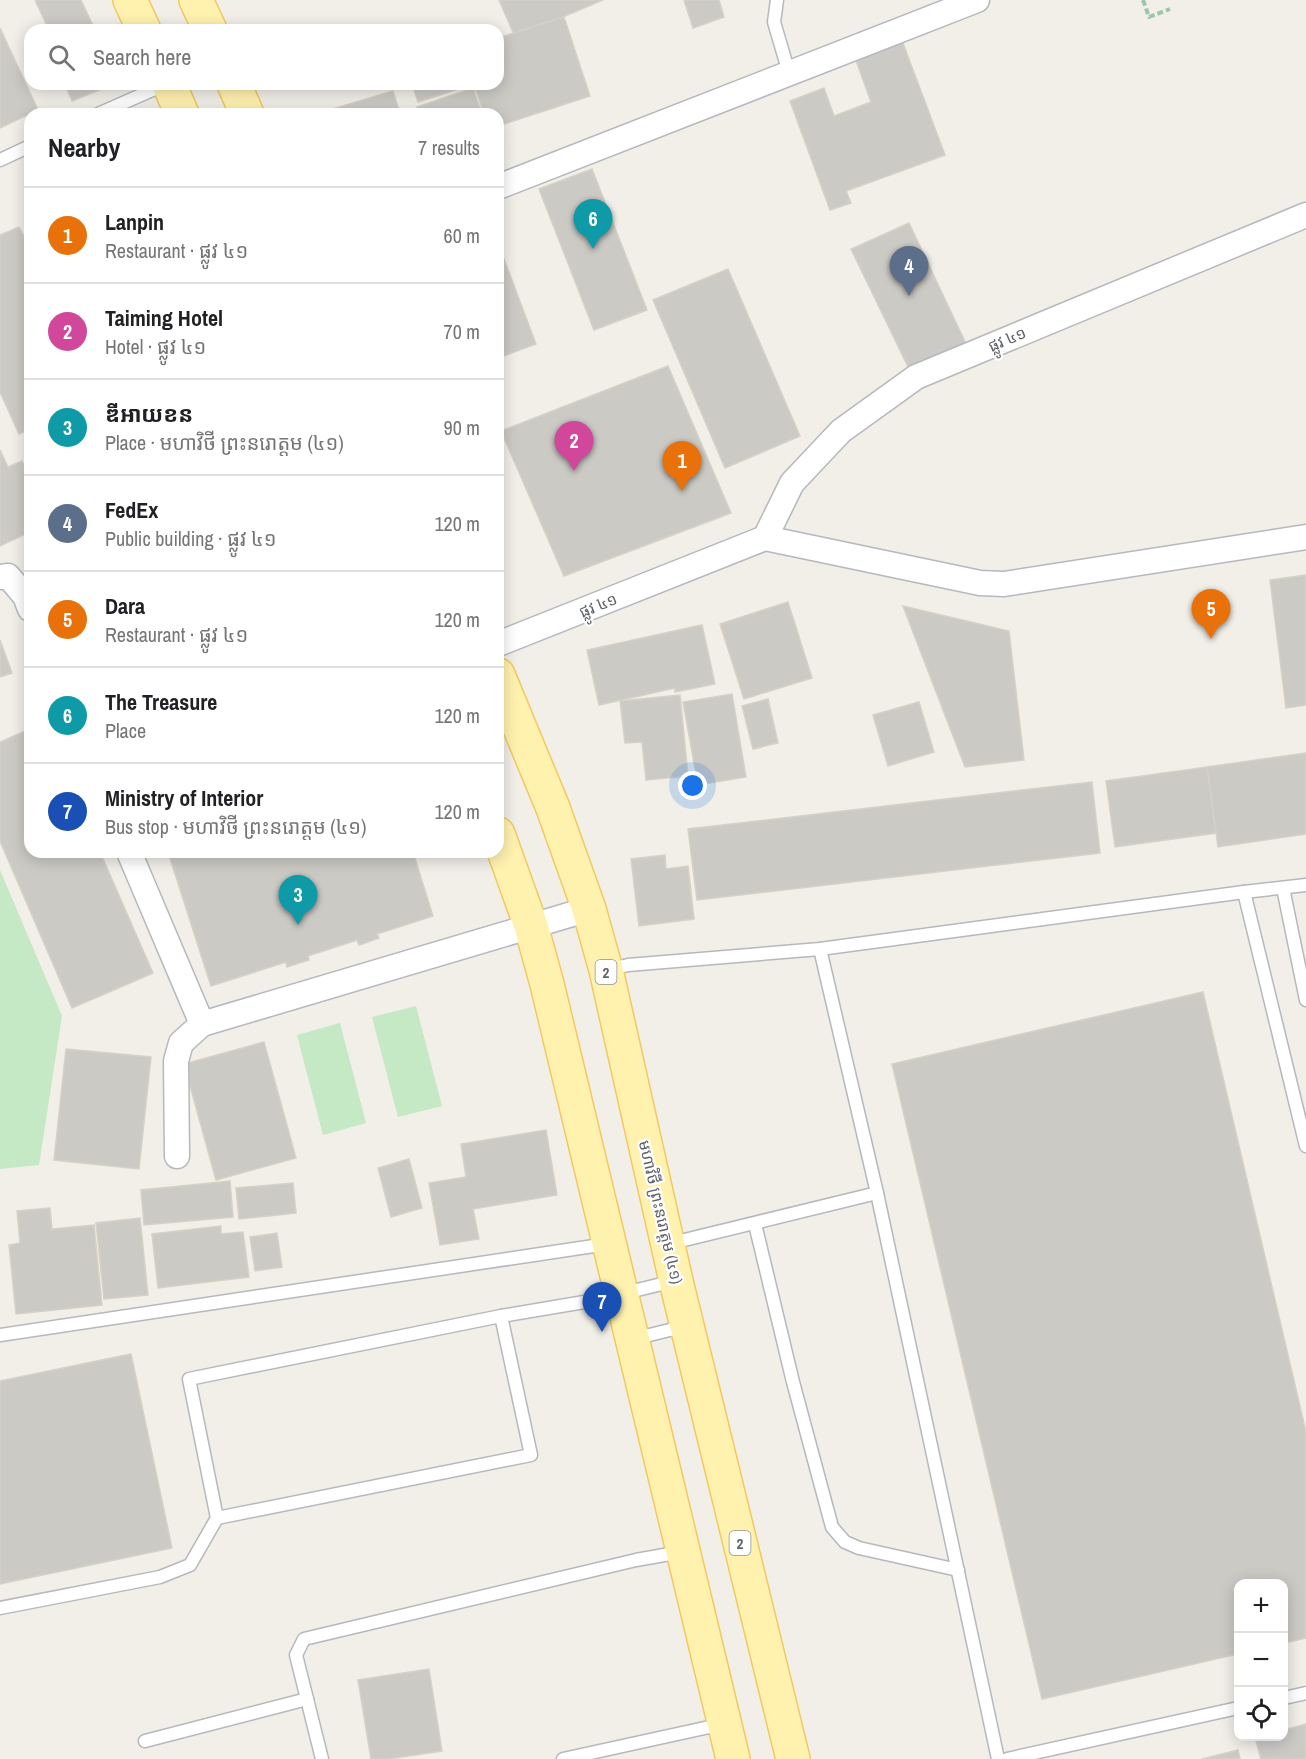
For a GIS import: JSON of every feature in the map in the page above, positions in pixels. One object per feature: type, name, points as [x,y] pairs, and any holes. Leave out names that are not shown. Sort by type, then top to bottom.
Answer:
[{"type":"main road","points":[[130,0],[141,24]]},
{"type":"main road","points":[[196,0],[207,24]]},
{"type":"main road","points":[[170,90],[179,108]]},
{"type":"main road","points":[[237,90],[245,108]]},
{"type":"main road","name":"មហាវិថី ព្រះនរោត្តម (៤១)","points":[[504,690],[553,808],[589,909],[606,970],[676,1281],[793,1759]]},
{"type":"main road","points":[[504,851],[531,926],[547,984],[733,1759]]},
{"type":"street","points":[[504,185],[977,0]]},
{"type":"street","name":"ផ្លូវ ៤១","points":[[504,642],[765,538],[792,483],[842,431],[916,377],[1306,215]]},
{"type":"street","points":[[765,538],[980,583],[1004,584],[1306,537]]},
{"type":"street","points":[[0,577],[8,576],[24,595]]},
{"type":"street","points":[[132,858],[202,1024]]},
{"type":"street","points":[[177,1156],[176,1061],[181,1043],[202,1024],[589,909]]},
{"type":"lane","points":[[777,0],[774,22],[789,73]]},
{"type":"lane","points":[[112,108],[153,90]]},
{"type":"lane","points":[[0,160],[24,149]]},
{"type":"lane","points":[[606,970],[628,965],[820,949],[1306,885]]},
{"type":"lane","points":[[1283,888],[1306,1000]]},
{"type":"lane","points":[[1244,892],[1306,1146]]},
{"type":"lane","points":[[820,949],[877,1193],[998,1759]]},
{"type":"lane","points":[[668,1244],[877,1193]]},
{"type":"lane","points":[[755,1224],[793,1382],[832,1527],[845,1542],[859,1548],[958,1570]]},
{"type":"lane","points":[[0,1335],[608,1244]]},
{"type":"lane","points":[[0,1608],[160,1577],[190,1566],[218,1518],[189,1379],[501,1316],[596,1300],[676,1281]]},
{"type":"lane","points":[[218,1518],[531,1455],[501,1316]]},
{"type":"lane","points":[[632,1339],[687,1326]]},
{"type":"lane","points":[[322,1759],[296,1655],[304,1640],[636,1560],[683,1552]]},
{"type":"lane","points":[[1288,1697],[1306,1693]]},
{"type":"lane","points":[[145,1741],[307,1699]]},
{"type":"lane","points":[[1006,1759],[1234,1709]]},
{"type":"lane","points":[[563,1759],[724,1724]]},
{"type":"path","points":[[1143,0],[1149,17],[1170,9]]},
{"type":"green space","points":[[0,870],[62,1016],[39,1165],[0,1169]]},
{"type":"green space","points":[[416,1006],[442,1106],[398,1117],[372,1017]]},
{"type":"green space","points":[[340,1023],[366,1123],[323,1135],[297,1035]]},
{"type":"building","points":[[35,0],[81,0],[92,24],[46,24]]},
{"type":"building","points":[[499,0],[603,0],[515,37]]},
{"type":"building","points":[[684,0],[719,0],[724,17],[693,28]]},
{"type":"building","points":[[564,17],[590,96],[504,124],[504,108],[482,108],[476,90],[504,90],[504,36]]},
{"type":"building","points":[[0,28],[24,80],[24,90],[29,90],[37,108],[24,108],[24,117],[0,128]]},
{"type":"building","points":[[901,38],[945,155],[846,191],[851,203],[830,210],[790,101],[824,88],[834,116],[871,102],[854,55]]},
{"type":"building","points":[[67,90],[99,90],[72,101]]},
{"type":"building","points":[[414,90],[455,90],[418,102]]},
{"type":"building","points":[[467,90],[474,90],[480,108],[417,108]]},
{"type":"building","points":[[393,91],[398,108],[336,108]]},
{"type":"building","points":[[592,169],[647,310],[594,330],[539,189]]},
{"type":"building","points":[[909,223],[967,346],[911,373],[851,249]]},
{"type":"building","points":[[19,227],[24,237],[24,432],[19,434],[0,392],[0,235]]},
{"type":"building","points":[[504,259],[536,344],[504,356]]},
{"type":"building","points":[[728,269],[800,436],[725,468],[653,300]]},
{"type":"building","points":[[668,366],[731,513],[564,576],[504,438],[504,430]]},
{"type":"building","points":[[0,450],[8,467],[22,461],[24,465],[24,535],[0,546]]},
{"type":"building","points":[[1306,575],[1306,705],[1286,708],[1270,580]]},
{"type":"building","points":[[788,602],[812,678],[744,699],[720,624]]},
{"type":"building","points":[[903,606],[1009,631],[1024,760],[965,767]]},
{"type":"building","points":[[702,625],[715,684],[675,692],[675,688],[599,705],[587,650]]},
{"type":"building","points":[[0,640],[12,673],[0,677]]},
{"type":"building","points":[[732,694],[746,777],[698,785],[683,702]]},
{"type":"building","points":[[680,695],[688,776],[646,780],[642,742],[625,743],[620,701]]},
{"type":"building","points":[[768,699],[778,743],[753,749],[742,706]]},
{"type":"building","points":[[919,702],[934,752],[888,766],[873,715]]},
{"type":"building","points":[[24,732],[24,858],[103,858],[153,973],[72,1008],[0,841],[0,742]]},
{"type":"building","points":[[1306,753],[1306,834],[1218,847],[1207,767]]},
{"type":"building","points":[[1207,767],[1216,833],[1115,847],[1106,781]]},
{"type":"building","points":[[1092,782],[1100,853],[697,900],[688,829]]},
{"type":"building","points":[[665,855],[666,869],[688,866],[694,919],[639,926],[631,859]]},
{"type":"building","points":[[170,858],[415,858],[433,916],[377,934],[379,938],[359,945],[357,940],[308,956],[309,960],[287,967],[286,962],[211,986]]},
{"type":"building","points":[[1203,992],[1306,1432],[1306,1638],[1288,1642],[1288,1579],[1234,1579],[1234,1655],[1042,1699],[892,1064]]},
{"type":"building","points":[[264,1042],[296,1158],[216,1180],[184,1064]]},
{"type":"building","points":[[66,1049],[151,1057],[139,1169],[54,1160]]},
{"type":"building","points":[[546,1130],[557,1195],[473,1209],[479,1239],[440,1245],[429,1183],[466,1177],[461,1144]]},
{"type":"building","points":[[409,1159],[422,1208],[391,1217],[378,1168]]},
{"type":"building","points":[[230,1181],[233,1217],[144,1225],[141,1190]]},
{"type":"building","points":[[293,1183],[296,1213],[239,1219],[236,1188]]},
{"type":"building","points":[[50,1208],[52,1229],[94,1225],[102,1305],[16,1314],[9,1245],[20,1243],[17,1211]]},
{"type":"building","points":[[140,1218],[148,1295],[104,1299],[96,1223]]},
{"type":"building","points":[[221,1226],[221,1234],[243,1232],[249,1277],[158,1288],[152,1234]]},
{"type":"building","points":[[277,1233],[282,1267],[255,1271],[250,1237]]},
{"type":"building","points":[[131,1354],[172,1548],[0,1584],[0,1381]]},
{"type":"building","points":[[429,1669],[442,1751],[388,1759],[371,1759],[358,1680]]},
{"type":"building","points":[[1306,1724],[1306,1759],[1261,1759],[1256,1741],[1288,1741],[1288,1729]]},
{"type":"building","points":[[1238,1750],[1240,1759],[1202,1759]]},
{"type":"place","name":"The Treasure","points":[[593,249]]},
{"type":"place","name":"FedEx","points":[[909,296]]},
{"type":"place","name":"Taiming Hotel","points":[[574,471]]},
{"type":"place","name":"Lanpin","points":[[682,491]]},
{"type":"place","name":"Dara","points":[[1211,639]]},
{"type":"place","name":"ឌីអាយខន","points":[[298,925]]},
{"type":"place","name":"Ministry of Interior","points":[[602,1332]]}]
